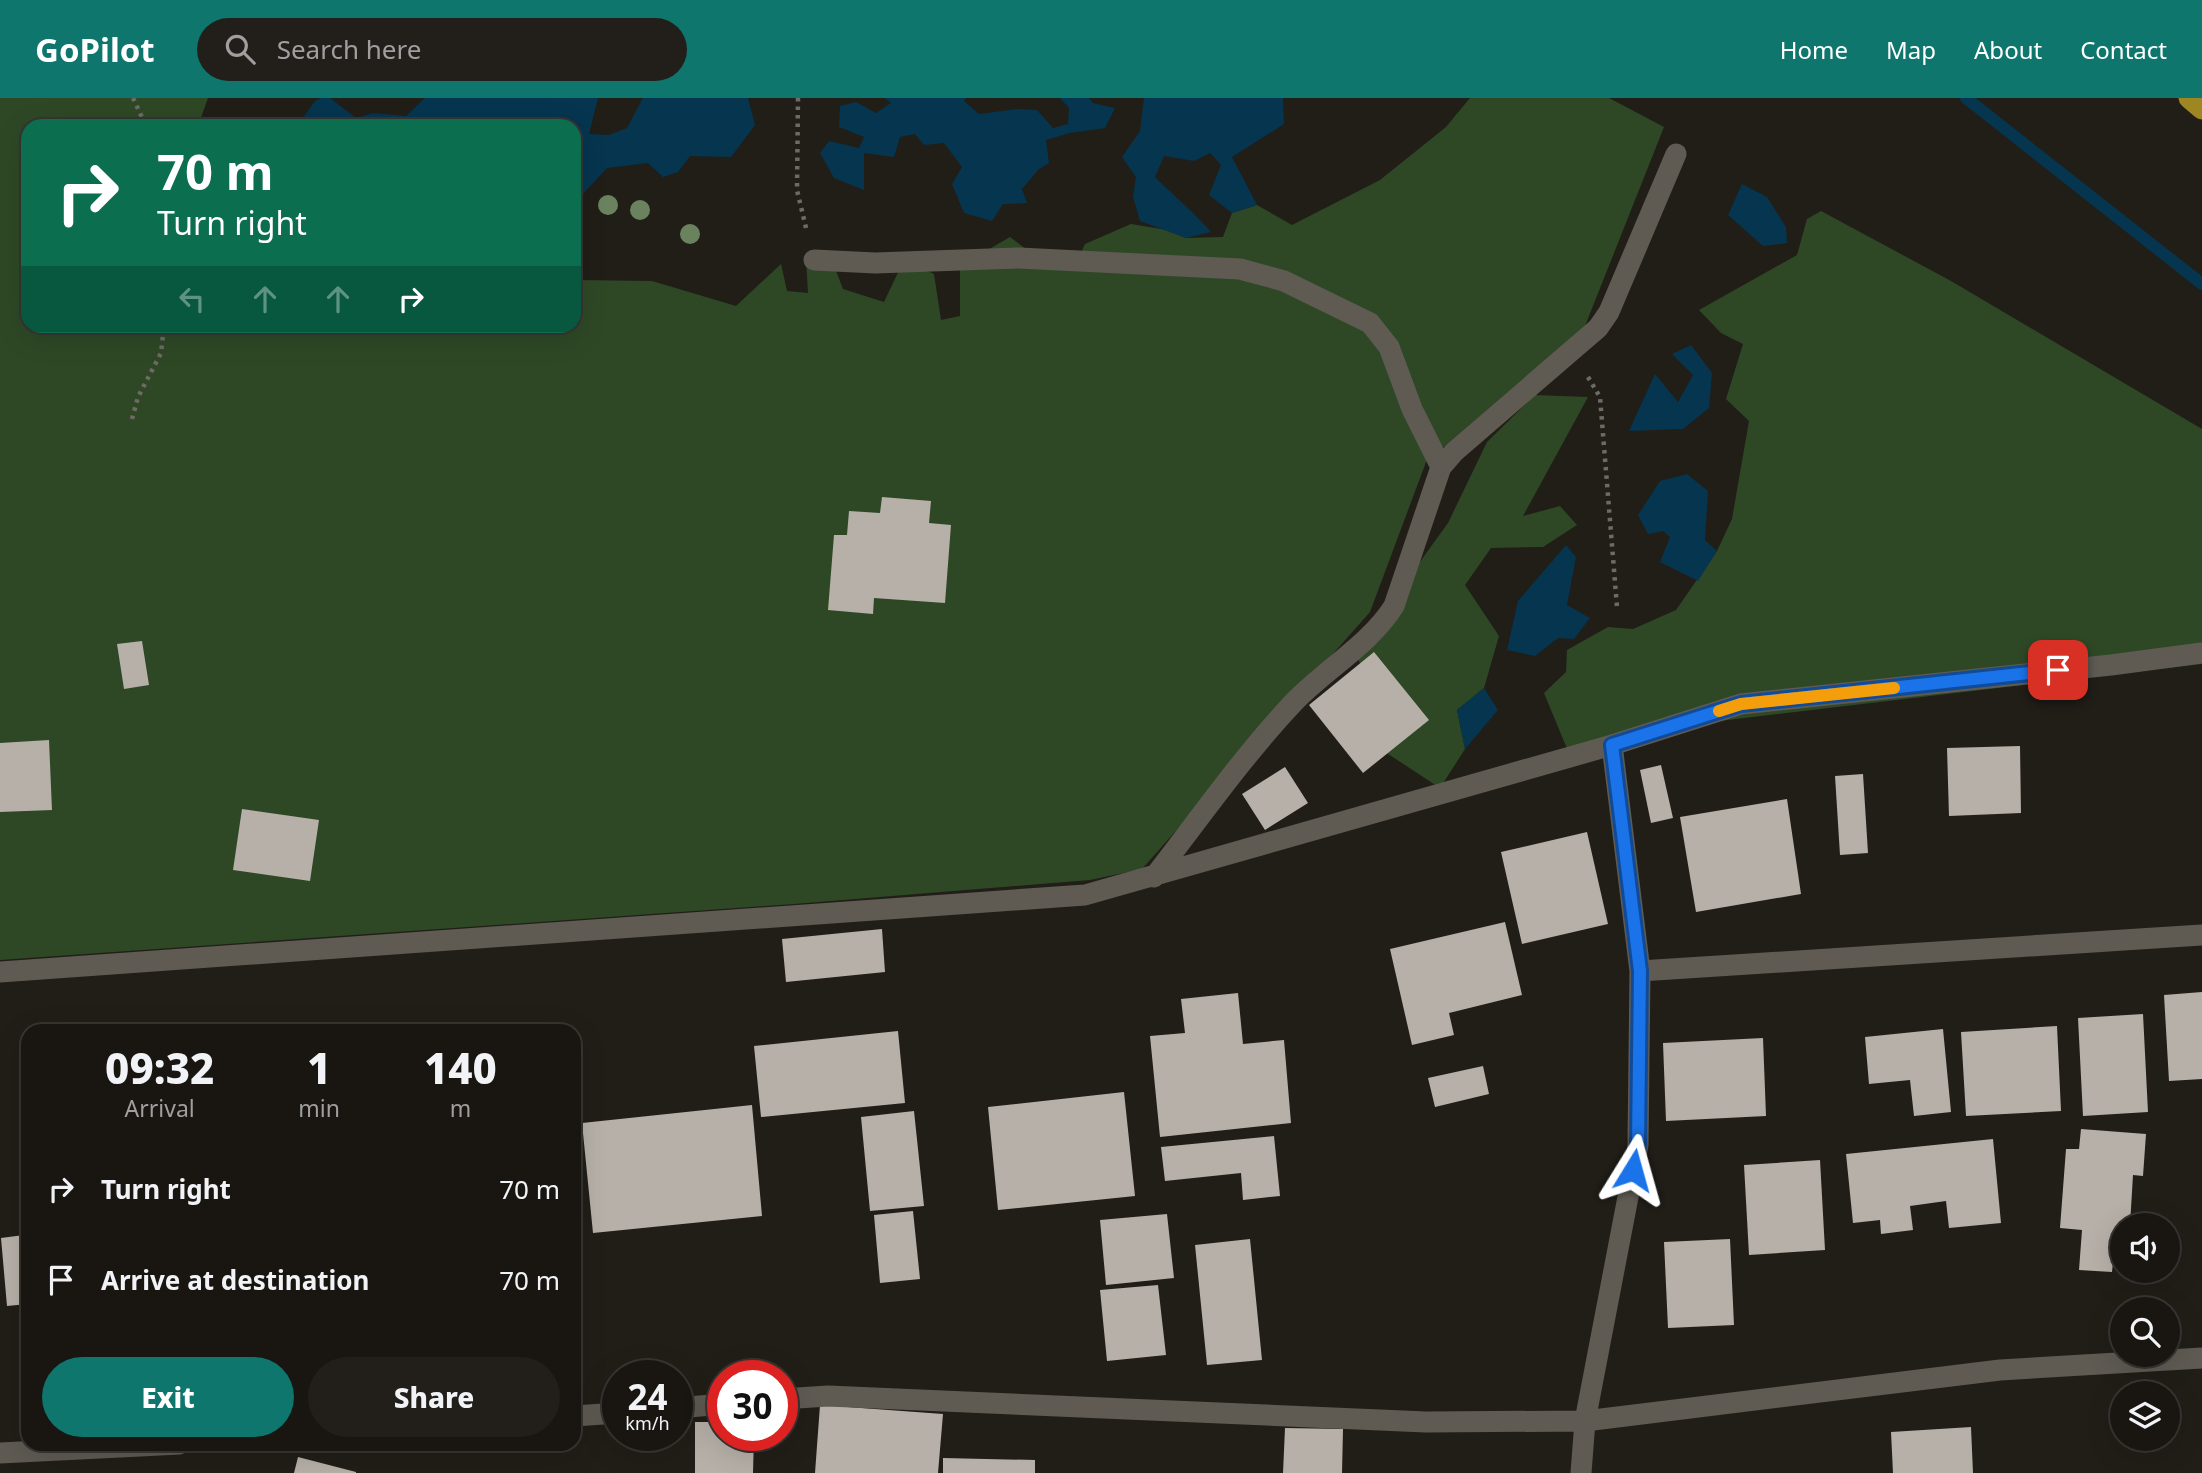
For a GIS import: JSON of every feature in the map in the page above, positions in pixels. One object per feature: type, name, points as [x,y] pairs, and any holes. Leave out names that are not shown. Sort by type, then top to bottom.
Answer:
[{"type":"highway","points":[[2189,98],[2202,109]]},
{"type":"street","points":[[1154,877],[1267,732],[1308,688],[1383,623],[1394,606],[1441,467],[1454,452],[1598,328],[1609,312],[1676,154]]},
{"type":"street","points":[[814,260],[875,263],[1019,258],[1240,269],[1283,281],[1370,323],[1389,347],[1412,410],[1441,467]]},
{"type":"street","points":[[0,972],[1085,895],[1612,745],[1741,704],[2202,653]]},
{"type":"street","points":[[1581,1473],[1585,1421],[1638,1145],[1640,971],[1612,745]]},
{"type":"street","points":[[1640,971],[2202,935]]},
{"type":"street","points":[[798,1398],[828,1396],[1426,1422],[1585,1421],[2000,1370],[2202,1358]]},
{"type":"street","points":[[581,1416],[602,1414]]},
{"type":"street","points":[[0,1453],[40,1451]]},
{"type":"path","points":[[133,98],[143,119]]},
{"type":"path","points":[[798,98],[797,190],[814,260]]},
{"type":"path","points":[[132,419],[138,397],[161,353],[163,333]]},
{"type":"path","points":[[1571,350],[1600,397],[1617,607]]},
{"type":"green space","points":[[0,98],[208,98],[200,119],[21,119],[21,333],[581,333],[581,280],[652,281],[736,306],[781,264],[787,291],[808,293],[806,258],[836,271],[843,289],[884,302],[904,260],[934,274],[941,320],[960,316],[960,266],[1010,237],[1048,266],[1075,266],[1085,244],[1131,224],[1167,230],[1186,238],[1223,237],[1232,213],[1257,205],[1292,225],[1380,180],[1446,127],[1470,98],[1609,98],[1664,127],[1585,326],[1426,462],[1370,612],[1142,869],[1090,880],[794,904],[0,960]]},
{"type":"green space","points":[[1821,211],[1951,281],[2202,429],[2202,664],[1652,729],[1568,751],[1544,693],[1566,672],[1567,650],[1608,627],[1633,629],[1676,610],[1717,551],[1732,519],[1749,421],[1726,399],[1743,344],[1721,333],[1699,310],[1797,255],[1807,219]]},
{"type":"green space","points":[[1535,395],[1588,397],[1523,516],[1560,506],[1577,525],[1543,547],[1491,548],[1465,585],[1499,636],[1484,688],[1457,710],[1465,749],[1440,788],[1379,748],[1380,697],[1354,653],[1448,523],[1487,442]]},
{"type":"water","points":[[330,98],[356,118],[373,113],[406,116],[425,98],[598,98],[589,134],[609,135],[627,128],[643,98],[748,98],[755,125],[731,157],[690,156],[678,172],[663,177],[648,163],[607,168],[581,195],[581,119],[301,119],[315,101]]},
{"type":"water","points":[[885,98],[966,98],[964,101],[979,114],[1018,109],[1037,110],[1053,128],[1068,124],[1069,108],[1060,98],[1089,98],[1093,103],[1115,108],[1105,128],[1046,140],[1049,163],[1039,169],[1022,189],[1027,203],[1003,204],[992,221],[964,213],[952,184],[962,167],[944,143],[924,145],[915,134],[900,137],[894,157],[864,153],[864,190],[834,178],[820,153],[829,141],[859,148],[864,137],[839,127],[840,106],[856,102],[876,113],[891,103]]},
{"type":"water","points":[[1144,98],[1283,98],[1284,124],[1232,157],[1257,205],[1232,213],[1209,195],[1221,165],[1210,153],[1194,161],[1164,156],[1155,177],[1211,232],[1186,238],[1140,221],[1133,197],[1136,177],[1122,157],[1140,131]]},
{"type":"water","points":[[1742,184],[1767,197],[1786,227],[1787,243],[1763,246],[1728,215]]},
{"type":"water","points":[[1691,345],[1712,373],[1709,408],[1683,429],[1629,431],[1655,374],[1678,402],[1693,375],[1672,354]]},
{"type":"water","points":[[1687,474],[1708,491],[1705,540],[1717,551],[1698,581],[1660,562],[1670,537],[1663,531],[1648,534],[1638,515],[1660,481]]},
{"type":"water","points":[[1566,545],[1576,557],[1567,605],[1590,618],[1574,639],[1558,638],[1535,656],[1507,650],[1518,601]]},
{"type":"water","points":[[1484,688],[1498,710],[1465,749],[1457,710]]},
{"type":"building","points":[[882,497],[931,501],[929,523],[951,525],[945,603],[874,598],[873,614],[828,610],[834,535],[847,535],[849,511],[880,513]]},
{"type":"building","points":[[142,641],[149,685],[124,689],[117,644]]},
{"type":"building","points":[[1374,652],[1429,720],[1363,773],[1309,705]]},
{"type":"building","points":[[49,740],[52,810],[0,812],[0,743]]},
{"type":"building","points":[[2020,746],[2021,813],[1949,816],[1947,748]]},
{"type":"building","points":[[1661,765],[1673,818],[1651,823],[1640,770]]},
{"type":"building","points":[[1285,767],[1308,803],[1265,830],[1242,794]]},
{"type":"building","points":[[1863,774],[1868,853],[1840,855],[1835,776]]},
{"type":"building","points":[[1787,799],[1801,894],[1696,912],[1680,817]]},
{"type":"building","points":[[242,809],[319,820],[310,881],[233,870]]},
{"type":"building","points":[[1587,832],[1608,924],[1522,944],[1501,852]]},
{"type":"building","points":[[1505,922],[1522,995],[1449,1013],[1454,1035],[1412,1045],[1390,949]]},
{"type":"building","points":[[882,929],[885,972],[786,982],[782,939]]},
{"type":"building","points":[[2202,992],[2202,1079],[2169,1081],[2164,995]]},
{"type":"building","points":[[1238,993],[1243,1044],[1284,1040],[1291,1123],[1160,1137],[1150,1036],[1185,1033],[1181,999]]},
{"type":"building","points":[[2143,1014],[2148,1112],[2083,1116],[2078,1018]]},
{"type":"building","points":[[2057,1026],[2061,1111],[1966,1116],[1961,1032]]},
{"type":"building","points":[[1943,1029],[1951,1112],[1914,1116],[1910,1080],[1869,1084],[1865,1037]]},
{"type":"building","points":[[898,1031],[905,1103],[761,1117],[754,1046]]},
{"type":"building","points":[[1763,1038],[1766,1116],[1666,1121],[1663,1043]]},
{"type":"building","points":[[1483,1066],[1489,1094],[1435,1107],[1428,1078]]},
{"type":"building","points":[[1124,1092],[1135,1196],[998,1210],[988,1107]]},
{"type":"building","points":[[752,1105],[762,1216],[593,1233],[582,1123]]},
{"type":"building","points":[[914,1111],[924,1206],[870,1211],[861,1117]]},
{"type":"building","points":[[2081,1129],[2146,1134],[2143,1176],[2133,1175],[2131,1213],[2110,1213],[2110,1272],[2079,1270],[2082,1230],[2060,1228],[2066,1149],[2079,1149]]},
{"type":"building","points":[[1274,1136],[1280,1196],[1243,1200],[1241,1173],[1165,1181],[1161,1147]]},
{"type":"building","points":[[1993,1139],[2001,1223],[1949,1228],[1946,1201],[1910,1206],[1913,1230],[1881,1234],[1880,1220],[1853,1223],[1846,1154]]},
{"type":"building","points":[[1820,1160],[1825,1250],[1749,1255],[1744,1165]]},
{"type":"building","points":[[913,1211],[920,1279],[880,1283],[874,1215]]},
{"type":"building","points":[[1167,1214],[1174,1278],[1106,1285],[1100,1220]]},
{"type":"building","points":[[21,1235],[21,1305],[7,1306],[1,1238]]},
{"type":"building","points":[[1250,1239],[1262,1360],[1207,1365],[1195,1245]]},
{"type":"building","points":[[1730,1239],[1734,1325],[1668,1328],[1664,1242]]},
{"type":"building","points":[[1158,1285],[1166,1355],[1107,1361],[1100,1290]]},
{"type":"building","points":[[820,1405],[943,1414],[938,1473],[815,1473]]},
{"type":"building","points":[[695,1422],[707,1422],[707,1451],[754,1451],[753,1473],[695,1473]]},
{"type":"building","points":[[1971,1427],[1973,1473],[1893,1473],[1891,1432]]},
{"type":"building","points":[[1285,1428],[1343,1429],[1342,1473],[1283,1473]]},
{"type":"building","points":[[298,1457],[356,1472],[356,1473],[294,1473]]},
{"type":"building","points":[[943,1458],[1035,1460],[1035,1473],[943,1473]]},
{"type":"waterway","points":[[1966,98],[2202,284]]},
{"type":"slow traffic","points":[[1719,711],[1741,704],[1894,688]]},
{"type":"route","points":[[1633,1170],[1638,1145],[1640,971],[1612,745],[1741,704],[2058,670]]}]
